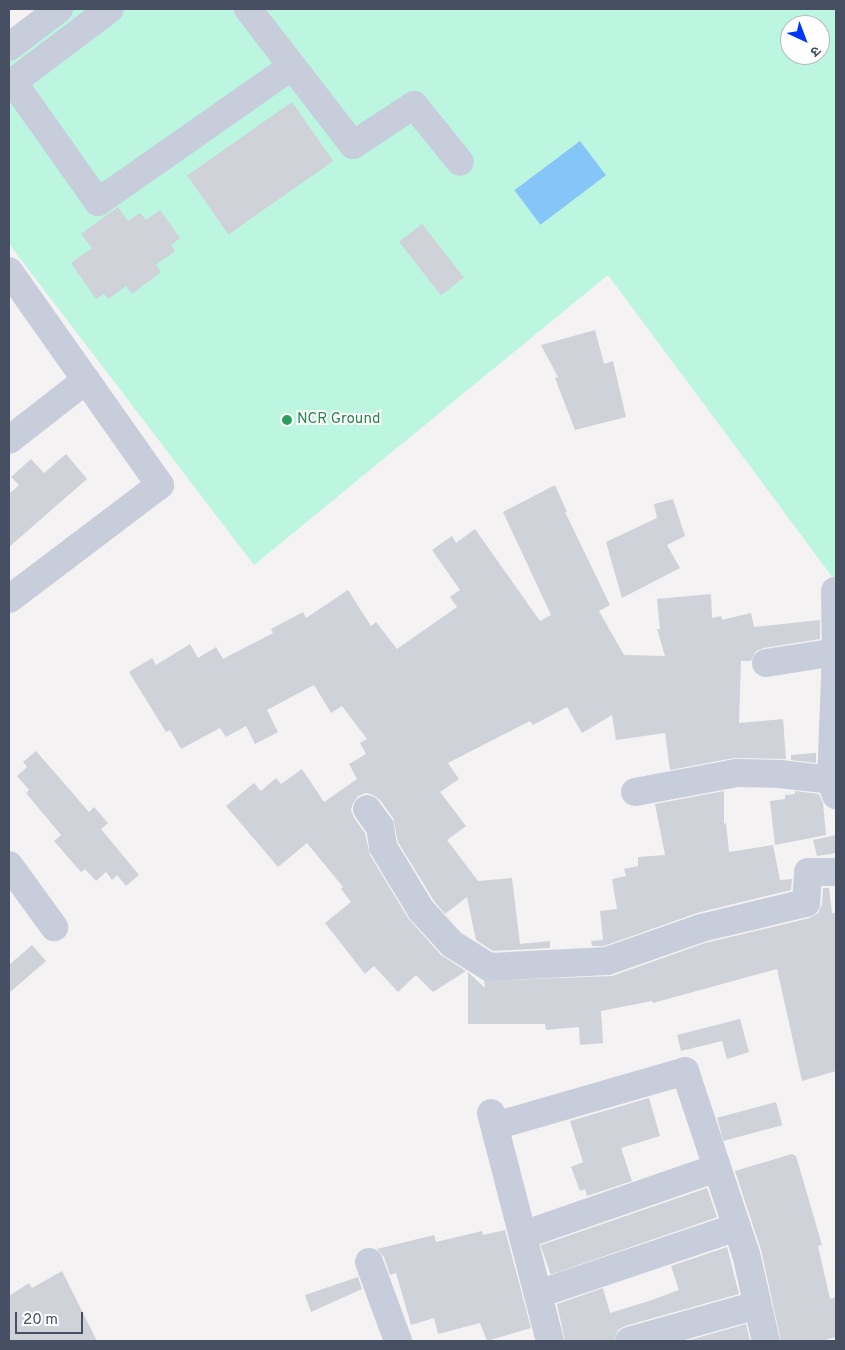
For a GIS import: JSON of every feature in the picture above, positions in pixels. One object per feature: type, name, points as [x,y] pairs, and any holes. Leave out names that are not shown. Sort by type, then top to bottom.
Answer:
[{"type":"street","points":[[9,47],[59,9]]},
{"type":"street","points":[[110,9],[11,84],[98,202],[292,66]]},
{"type":"street","points":[[248,9],[353,146],[414,105],[460,162]]},
{"type":"street","points":[[9,270],[160,485],[9,598]]},
{"type":"street","points":[[9,440],[86,380]]},
{"type":"street","points":[[635,792],[737,773],[780,774],[834,788],[835,591]]},
{"type":"street","points":[[766,663],[836,652]]},
{"type":"street","points":[[367,809],[380,827],[383,847],[421,910],[452,944],[488,967],[607,961],[700,928],[806,903],[808,872],[836,872]]},
{"type":"street","points":[[9,866],[54,927]]},
{"type":"street","points":[[550,1341],[493,1120],[685,1071],[746,1254],[766,1341]]},
{"type":"street","points":[[523,1236],[716,1168]]},
{"type":"street","points":[[538,1294],[737,1227]]},
{"type":"street","points":[[369,1262],[398,1341]]},
{"type":"street","points":[[629,1341],[757,1305]]},
{"type":"green space","name":"NCR Ground","points":[[61,9],[836,9],[836,582],[608,275],[254,565],[9,244],[9,48]]},
{"type":"water","points":[[580,141],[606,175],[540,225],[515,190]]},
{"type":"building","points":[[292,102],[333,161],[228,234],[187,175]]},
{"type":"building","points":[[118,207],[128,221],[140,213],[146,220],[160,210],[180,238],[171,245],[175,251],[156,265],[161,272],[132,294],[126,286],[108,299],[104,294],[96,299],[71,263],[92,248],[81,234]]},
{"type":"building","points":[[422,224],[464,278],[441,295],[399,242]]},
{"type":"building","points":[[595,330],[604,364],[613,361],[626,417],[575,430],[555,378],[558,377],[541,345]]},
{"type":"building","points":[[66,454],[87,479],[9,547],[9,494],[19,485],[11,477],[31,459],[44,473]]},
{"type":"building","points":[[555,485],[567,512],[565,512],[610,605],[599,611],[624,655],[665,656],[657,629],[660,629],[657,599],[711,594],[712,618],[721,616],[722,620],[751,613],[754,627],[820,620],[820,639],[764,648],[756,651],[751,661],[741,661],[739,723],[783,719],[786,759],[734,758],[670,770],[665,733],[616,740],[612,715],[582,733],[567,707],[533,725],[530,721],[448,763],[459,779],[440,792],[466,826],[447,840],[478,881],[512,878],[520,944],[550,941],[550,948],[493,951],[476,940],[467,897],[445,914],[434,901],[398,842],[393,818],[380,800],[366,793],[358,796],[351,810],[354,818],[365,833],[370,855],[408,918],[441,955],[466,971],[433,992],[416,975],[398,992],[374,966],[365,974],[325,923],[351,902],[341,889],[343,887],[307,843],[278,867],[226,806],[254,783],[261,791],[276,778],[281,784],[302,769],[324,802],[357,779],[349,764],[366,754],[360,743],[367,739],[342,706],[331,713],[314,685],[267,710],[278,732],[255,744],[246,726],[226,737],[220,728],[181,749],[170,730],[166,732],[129,672],[152,658],[156,665],[190,644],[198,658],[216,647],[223,659],[273,633],[271,629],[303,612],[306,618],[348,590],[371,626],[376,622],[397,649],[457,607],[450,597],[460,590],[432,550],[452,536],[456,543],[475,529],[540,621],[551,615],[503,512]]},
{"type":"building","points":[[673,499],[685,536],[667,545],[680,568],[622,598],[606,542],[657,518],[654,504]]},
{"type":"building","points":[[36,751],[89,812],[94,807],[108,823],[101,829],[139,875],[126,886],[117,875],[112,880],[106,872],[96,881],[85,869],[81,872],[54,841],[61,835],[26,793],[29,790],[17,776],[27,767],[23,762]]},
{"type":"building","points":[[816,753],[816,763],[791,760],[791,755]]},
{"type":"building","points":[[724,791],[724,824],[726,823],[729,852],[773,845],[780,880],[792,879],[791,890],[697,913],[604,946],[592,946],[591,941],[603,940],[600,911],[617,909],[612,879],[626,876],[624,869],[638,866],[638,857],[665,855],[655,804]]},
{"type":"building","points":[[795,791],[819,794],[823,803],[826,835],[775,845],[770,801],[785,799],[785,795],[795,794]]},
{"type":"building","points":[[836,835],[836,853],[817,856],[813,840]]},
{"type":"building","points":[[823,888],[829,888],[832,913],[836,913],[836,1071],[802,1081],[777,969],[653,1003],[652,1001],[601,1011],[603,1043],[580,1045],[579,1027],[546,1030],[545,1024],[468,1024],[468,972],[485,988],[484,981],[612,976],[705,943],[810,918],[818,913],[822,904]]},
{"type":"building","points":[[32,945],[46,961],[9,993],[9,965]]},
{"type":"building","points":[[740,1019],[749,1052],[727,1059],[722,1041],[681,1051],[677,1035]]},
{"type":"building","points":[[649,1098],[660,1136],[621,1148],[632,1181],[587,1196],[585,1189],[580,1191],[571,1167],[583,1162],[570,1121]]},
{"type":"building","points":[[776,1102],[782,1125],[723,1141],[717,1118]]},
{"type":"building","points":[[792,1154],[796,1156],[822,1245],[818,1246],[830,1299],[836,1297],[836,1337],[821,1341],[781,1341],[761,1250],[735,1171]]},
{"type":"building","points":[[707,1188],[717,1217],[551,1275],[541,1245]]},
{"type":"building","points":[[505,1230],[531,1328],[487,1341],[480,1323],[438,1334],[434,1318],[411,1325],[396,1273],[390,1275],[384,1257],[377,1249],[434,1235],[436,1242],[482,1231],[483,1235]]},
{"type":"building","points":[[727,1247],[739,1294],[625,1326],[618,1330],[614,1341],[565,1341],[557,1304],[603,1288],[610,1313],[649,1301],[679,1290],[671,1266]]},
{"type":"building","points":[[62,1271],[97,1341],[9,1341],[9,1296],[29,1283],[32,1288]]},
{"type":"building","points":[[358,1277],[362,1289],[311,1312],[305,1295]]},
{"type":"building","points":[[746,1324],[750,1341],[686,1341]]},
{"type":"place","name":"NCR Ground","points":[[287,420]]}]
